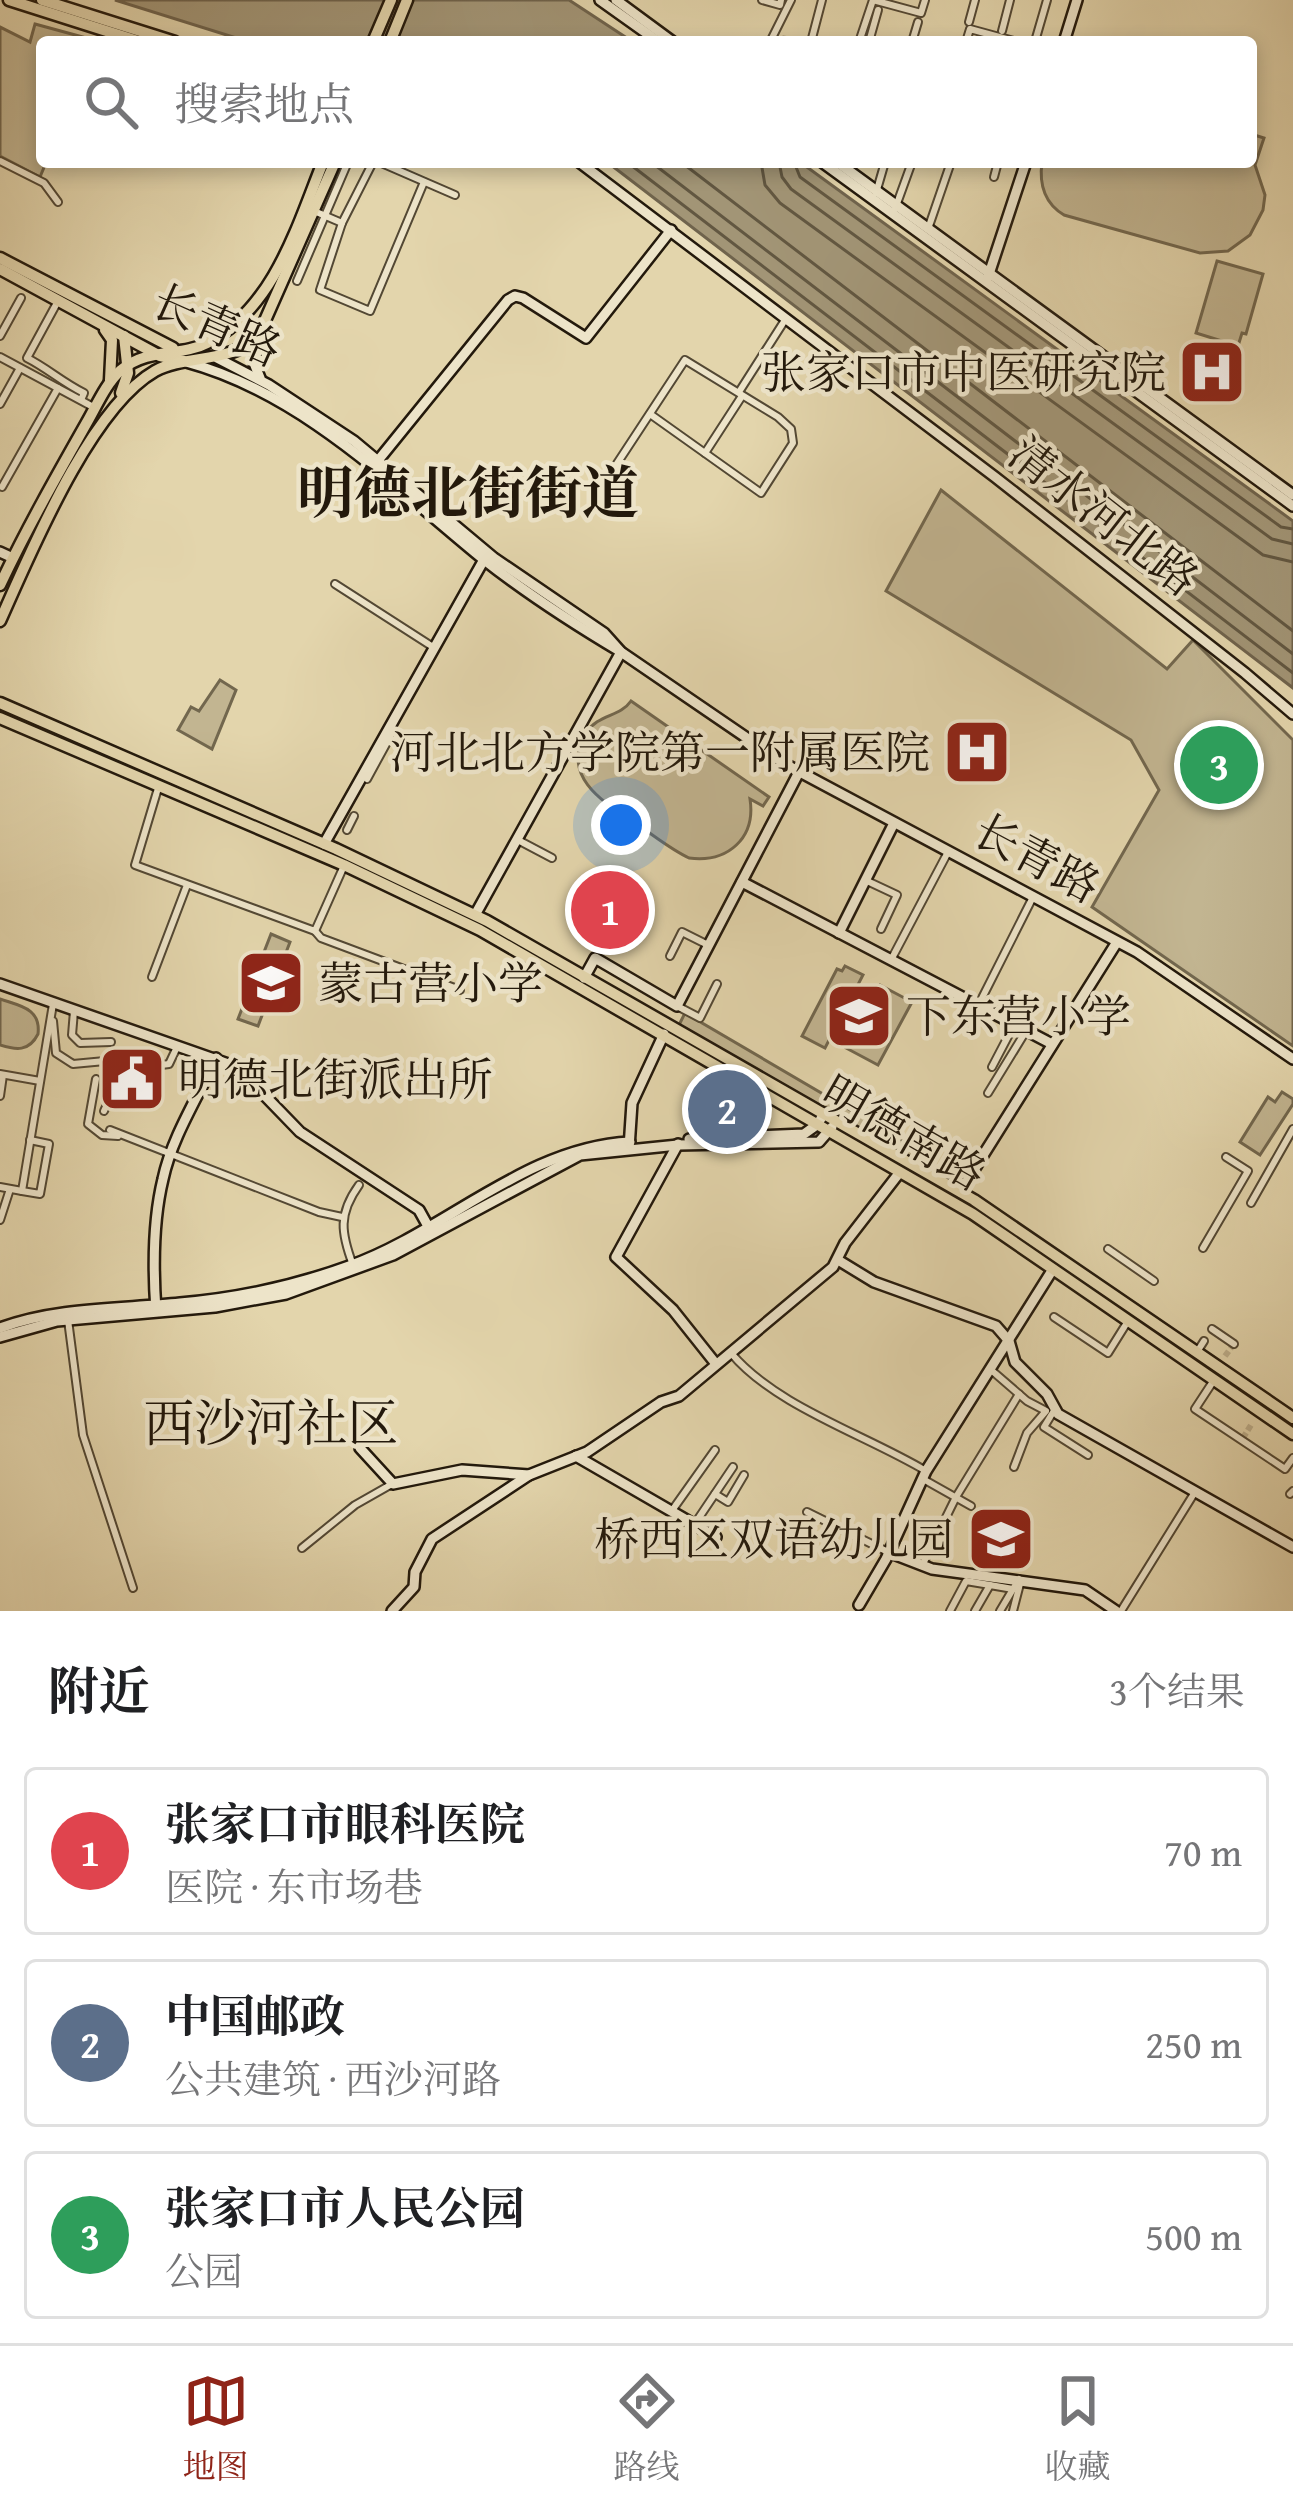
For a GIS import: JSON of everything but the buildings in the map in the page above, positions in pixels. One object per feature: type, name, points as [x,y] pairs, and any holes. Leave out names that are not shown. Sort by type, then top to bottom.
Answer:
[{"type":"main road","points":[[9,0],[121,36]]},
{"type":"main road","points":[[42,0],[156,36]]},
{"type":"main road","points":[[376,36],[391,0]]},
{"type":"main road","points":[[392,36],[407,0]]},
{"type":"main road","points":[[0,585],[106,391],[128,366],[154,353],[209,343],[237,320],[276,272],[320,168]]},
{"type":"main road","points":[[114,407],[155,371],[220,356],[252,343],[320,214],[333,168]]},
{"type":"main road","name":"长青路","points":[[0,258],[60,297]]},
{"type":"main road","name":"长青路","points":[[0,269],[104,321],[175,349],[220,356]]},
{"type":"main road","points":[[104,321],[112,340],[113,370],[106,391]]},
{"type":"main road","name":"长青路","points":[[104,321],[154,353],[185,362]]},
{"type":"main road","points":[[0,622],[41,532],[125,385],[124,337]]},
{"type":"main road","name":"明德南路","points":[[0,703],[42,729],[159,785],[475,915],[765,1093],[960,1192],[1222,1361],[1293,1418]]},
{"type":"main road","name":"明德南路","points":[[0,718],[42,729],[324,844],[341,860],[584,978],[973,1214],[1293,1434]]},
{"type":"street","points":[[600,0],[651,36]]},
{"type":"street","points":[[616,0],[665,36]]},
{"type":"street","points":[[762,0],[780,5],[781,0]]},
{"type":"street","points":[[776,36],[791,0]]},
{"type":"street","points":[[813,36],[822,0]]},
{"type":"street","points":[[862,36],[873,0],[921,13],[925,0]]},
{"type":"street","points":[[969,22],[975,0]]},
{"type":"street","points":[[1002,31],[1010,0]]},
{"type":"street","points":[[1037,36],[1047,0]]},
{"type":"street","points":[[1066,36],[1077,0]]},
{"type":"street","points":[[871,36],[878,10]]},
{"type":"street","points":[[914,36],[918,22]]},
{"type":"street","points":[[968,36],[970,29],[996,36]]},
{"type":"street","points":[[0,161],[44,183],[58,202]]},
{"type":"street","points":[[297,281],[320,214],[345,168]]},
{"type":"street","points":[[373,168],[342,223],[320,290],[370,311],[424,182]]},
{"type":"street","points":[[390,168],[455,195]]},
{"type":"street","name":"清水河北路","points":[[587,168],[1217,650],[1293,715]]},
{"type":"street","points":[[832,168],[1293,495]]},
{"type":"street","points":[[844,168],[875,195]]},
{"type":"street","points":[[875,195],[883,168]]},
{"type":"street","points":[[895,209],[910,168]]},
{"type":"street","points":[[925,232],[949,168]]},
{"type":"street","points":[[994,177],[996,168]]},
{"type":"street","points":[[988,277],[1024,168]]},
{"type":"street","points":[[320,214],[342,223]]},
{"type":"street","points":[[376,463],[508,300],[523,298],[586,338],[670,230]]},
{"type":"street","points":[[988,277],[1293,506]]},
{"type":"street","points":[[60,297],[26,358],[84,393],[81,400]]},
{"type":"street","points":[[0,337],[22,298]]},
{"type":"street","points":[[705,453],[787,318]]},
{"type":"street","points":[[268,319],[254,363],[259,377],[269,385]]},
{"type":"street","points":[[230,376],[220,356],[237,320]]},
{"type":"street","points":[[0,356],[95,408]]},
{"type":"street","name":"长青路","points":[[220,356],[269,385],[376,463],[486,556],[604,633],[621,652],[799,772],[1118,942],[1293,1059]]},
{"type":"street","points":[[597,494],[650,414],[686,360],[791,429],[794,436],[761,493],[650,414]]},
{"type":"street","name":"长青路","points":[[185,362],[230,376],[376,463]]},
{"type":"street","points":[[0,404],[20,368]]},
{"type":"street","points":[[2,487],[58,388]]},
{"type":"street","points":[[0,552],[13,558]]},
{"type":"street","points":[[324,844],[348,821],[377,756],[486,556]]},
{"type":"street","points":[[335,584],[434,648]]},
{"type":"street","points":[[475,915],[621,652]]},
{"type":"street","points":[[367,779],[391,736]]},
{"type":"street","points":[[677,1006],[799,772]]},
{"type":"street","points":[[159,785],[135,865],[460,990]]},
{"type":"street","points":[[839,933],[894,823]]},
{"type":"street","points":[[516,839],[552,858]]},
{"type":"street","points":[[891,960],[948,852]]},
{"type":"street","points":[[315,931],[341,860]]},
{"type":"street","points":[[866,880],[897,896],[880,929]]},
{"type":"street","points":[[742,882],[1052,1044]]},
{"type":"street","points":[[152,976],[187,885]]},
{"type":"street","points":[[978,1006],[1034,897]]},
{"type":"street","points":[[670,956],[682,932],[709,945]]},
{"type":"street","points":[[960,1192],[1118,942]]},
{"type":"street","points":[[584,978],[595,958],[700,1018],[717,984]]},
{"type":"street","points":[[0,984],[216,1058],[248,1076],[300,1132],[419,1210],[430,1230]]},
{"type":"street","points":[[53,1004],[51,1044],[56,1053],[74,1064],[137,1058]]},
{"type":"street","points":[[74,1011],[72,1035],[80,1043],[111,1042]]},
{"type":"street","points":[[22,1191],[53,1021]]},
{"type":"street","points":[[992,1067],[1014,1024]]},
{"type":"street","points":[[988,1093],[1026,1031]]},
{"type":"street","points":[[629,1145],[632,1103],[664,1034]]},
{"type":"street","points":[[104,1111],[123,1070],[169,1064],[178,1045]]},
{"type":"street","points":[[156,1309],[157,1219],[171,1153],[216,1058]]},
{"type":"street","points":[[0,1096],[2,1075],[40,1081]]},
{"type":"street","points":[[96,1079],[88,1124],[102,1135],[124,1136]]},
{"type":"street","points":[[757,1137],[765,1093]]},
{"type":"street","points":[[0,1333],[68,1320],[286,1294],[347,1274],[552,1159],[590,1146],[804,1134],[827,1122]]},
{"type":"street","points":[[678,1142],[819,1142],[827,1122]]},
{"type":"street","points":[[110,1130],[342,1217]]},
{"type":"street","points":[[1251,1203],[1293,1130]]},
{"type":"street","points":[[0,1187],[40,1194],[49,1144],[30,1140]]},
{"type":"street","points":[[678,1142],[616,1257],[674,1310],[716,1364]]},
{"type":"street","points":[[1203,1248],[1248,1171],[1226,1157]]},
{"type":"street","points":[[392,1611],[413,1587],[432,1538],[529,1475],[576,1456],[661,1402],[679,1396],[838,1260],[845,1243],[900,1172]]},
{"type":"street","points":[[352,1265],[342,1217],[359,1185]]},
{"type":"street","points":[[0,1220],[10,1189]]},
{"type":"street","points":[[0,1333],[62,1313],[156,1309],[242,1297],[352,1265],[430,1230]]},
{"type":"street","points":[[1108,1250],[1154,1281]]},
{"type":"street","points":[[838,1260],[874,1282],[992,1324],[1009,1341],[1015,1362],[1050,1407]]},
{"type":"street","points":[[859,1605],[924,1475],[1053,1270]]},
{"type":"street","points":[[1054,1317],[1108,1353],[1128,1321]]},
{"type":"street","points":[[68,1320],[83,1435],[133,1588]]},
{"type":"street","points":[[1212,1329],[1234,1344]]},
{"type":"street","points":[[730,1352],[771,1390],[883,1445],[971,1506]]},
{"type":"street","points":[[990,1369],[1019,1394],[1050,1407],[1293,1546]]},
{"type":"street","points":[[1214,1380],[1195,1409],[1285,1469],[1293,1459]]},
{"type":"street","points":[[922,1566],[956,1497],[1019,1394]]},
{"type":"street","points":[[1050,1407],[1044,1427],[1088,1455]]},
{"type":"street","points":[[1015,1467],[1027,1432],[1050,1407]]},
{"type":"street","points":[[1252,1425],[1260,1412]]},
{"type":"street","points":[[360,1448],[393,1484]]},
{"type":"street","points":[[671,1512],[715,1450]]},
{"type":"street","points":[[576,1456],[716,1538]]},
{"type":"street","points":[[694,1525],[733,1467]]},
{"type":"street","points":[[302,1548],[355,1505],[393,1484],[462,1470],[529,1475]]},
{"type":"street","points":[[715,1494],[728,1502],[744,1475]]},
{"type":"street","points":[[807,1512],[922,1566],[1085,1590],[1119,1611],[1195,1492]]},
{"type":"street","points":[[950,1611],[966,1581],[1018,1583]]},
{"type":"street","points":[[1000,1611],[1018,1583]]},
{"type":"street","points":[[1013,1611],[1018,1583]]},
{"type":"street","points":[[975,1611],[990,1585]]},
{"type":"shaded area","points":[[35,24],[79,36],[36,36],[36,168],[44,168],[40,177],[0,156],[0,27],[30,42]]},
{"type":"shaded area","points":[[1042,168],[1256,168],[1265,195],[1250,235],[1228,251],[1200,253],[1064,215],[1047,199]]},
{"type":"shaded area","points":[[1217,261],[1263,274],[1246,334],[1242,333],[1238,346],[1196,333]]},
{"type":"shaded area","points":[[1202,344],[1230,352],[1217,400],[1189,392]]},
{"type":"shaded area","points":[[941,490],[1167,669],[1193,640],[1293,740],[1293,1046],[1092,907],[1159,790],[1131,740],[886,591]]},
{"type":"shaded area","points":[[220,680],[236,690],[212,749],[178,730],[191,707],[199,711]]},
{"type":"shaded area","points":[[631,701],[769,797],[763,806],[750,799],[744,836],[727,852],[703,858],[683,855],[603,800],[583,777],[579,749],[586,733]]},
{"type":"shaded area","points":[[271,934],[290,942],[258,1026],[238,1019]]},
{"type":"shaded area","points":[[845,966],[863,975],[825,1048],[802,1036],[837,969],[842,971]]},
{"type":"shaded area","points":[[880,985],[912,1002],[878,1065],[846,1048]]},
{"type":"shaded area","points":[[0,999],[33,1013],[38,1034],[26,1047],[0,1045]]},
{"type":"shaded area","points":[[685,1013],[934,1159],[929,1168],[679,1025]]},
{"type":"shaded area","points":[[1282,1092],[1293,1104],[1260,1155],[1240,1142],[1268,1097],[1275,1102]]},
{"type":"water","points":[[115,0],[569,0],[624,36],[230,36]]},
{"type":"water","points":[[615,168],[808,168],[1293,521],[1293,688]]},
{"type":"tunnel","points":[[1225,1356],[1234,1344]]},
{"type":"tunnel","points":[[1243,1438],[1251,1425]]},
{"type":"place","name":"张家口市中医研究院","points":[[1212,372]]},
{"type":"place","name":"河北北方学院第一附属医院","points":[[977,752]]},
{"type":"place","name":"张家口市人民公园","points":[[1219,765]]},
{"type":"place","name":"张家口市眼科医院","points":[[610,910]]},
{"type":"place","name":"蒙古营小学","points":[[271,983]]},
{"type":"place","name":"下东营小学","points":[[859,1016]]},
{"type":"place","name":"明德北街派出所","points":[[132,1079]]},
{"type":"place","name":"中国邮政","points":[[727,1109]]},
{"type":"place","name":"桥西区双语幼儿园","points":[[1001,1539]]},
{"type":"district","name":"明德北街街道","points":[[468,493]]},
{"type":"district","name":"西沙河社区","points":[[271,1423]]}]
